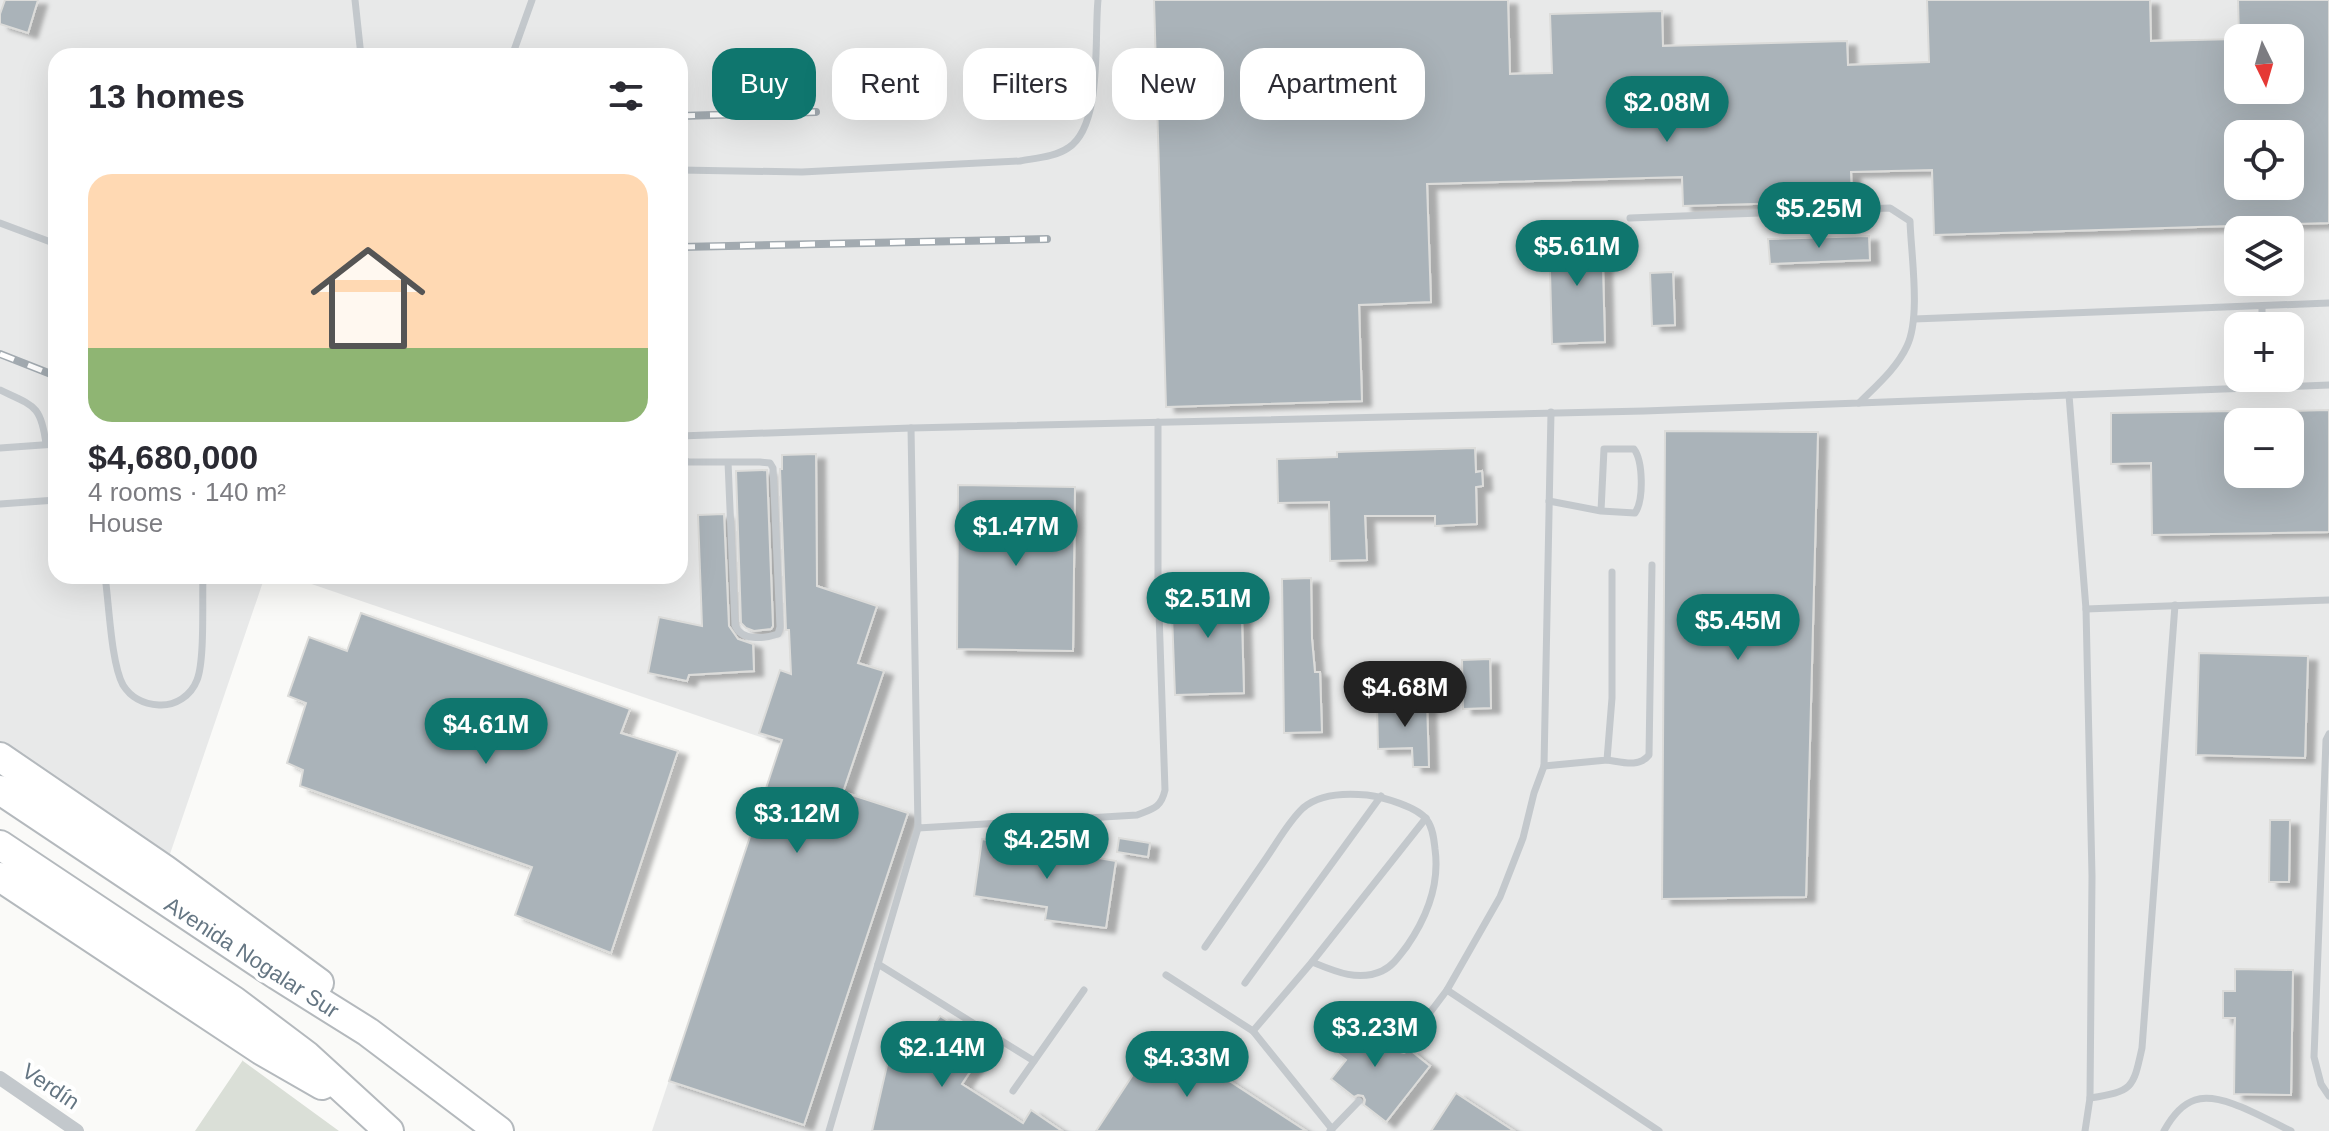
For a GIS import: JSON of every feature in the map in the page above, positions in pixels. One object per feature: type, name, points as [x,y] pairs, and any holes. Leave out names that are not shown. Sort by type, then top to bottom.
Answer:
[{"type":"highway","points":[[0,757],[290,960],[342,1004],[368,1032]]},
{"type":"highway","name":"Avenida Nogalar Sur","points":[[0,790],[368,1032],[499,1131]]},
{"type":"highway","name":"Avenida Nogalar Sur","points":[[0,845],[234,1001],[307,1056],[389,1131]]},
{"type":"highway","points":[[0,877],[261,1050],[353,1101]]},
{"type":"street","name":"Verdín","points":[[0,1078],[77,1131]]},
{"type":"lane","points":[[355,0],[360,48]]},
{"type":"lane","points":[[515,48],[532,0]]},
{"type":"lane","points":[[688,170],[802,172],[1020,161],[1048,156],[1068,148],[1088,123],[1093,102],[1098,0]]},
{"type":"lane","points":[[1630,218],[1890,208],[1910,221],[1914,319],[1908,345],[1892,368],[1859,403]]},
{"type":"lane","points":[[0,223],[48,241]]},
{"type":"lane","points":[[1914,319],[2329,303]]},
{"type":"lane","points":[[2262,306],[2262,312]]},
{"type":"lane","points":[[2304,386],[2329,385]]},
{"type":"lane","points":[[688,436],[1859,403],[2224,389]]},
{"type":"lane","points":[[0,390],[24,401],[39,414],[46,444],[0,448]]},
{"type":"lane","points":[[2069,395],[2086,609],[2092,876],[2090,1098],[2085,1131]]},
{"type":"lane","points":[[1404,1047],[1447,990],[1500,897],[1523,838],[1544,766],[1551,412]]},
{"type":"lane","points":[[918,828],[1137,815],[1162,802],[1165,790],[1158,583],[1158,422]]},
{"type":"lane","points":[[829,1131],[918,828],[911,428]]},
{"type":"lane","points":[[1549,501],[1601,511],[1635,513],[1640,506],[1640,457],[1634,449],[1604,449],[1601,511]]},
{"type":"lane","points":[[688,462],[728,462],[770,463],[773,468],[780,627],[778,634],[772,637],[745,637],[738,633],[735,625],[728,462]]},
{"type":"lane","points":[[0,504],[48,501]]},
{"type":"lane","points":[[1544,766],[1607,760],[1636,763],[1644,761],[1649,755],[1652,565]]},
{"type":"lane","points":[[1607,760],[1612,698],[1612,572]]},
{"type":"lane","points":[[106,584],[117,670],[124,686],[143,703],[167,705],[177,702],[197,682],[201,667],[203,584]]},
{"type":"lane","points":[[2086,609],[2329,600]]},
{"type":"lane","points":[[2090,1098],[2120,1093],[2135,1080],[2142,1048],[2175,605]]},
{"type":"lane","points":[[2329,734],[2326,740],[2314,1057],[2321,1084],[2329,1096]]},
{"type":"lane","points":[[1205,947],[1304,807],[1326,796],[1381,796],[1426,818],[1434,837],[1437,876],[1431,903],[1418,930],[1397,960],[1383,971],[1354,976],[1312,962]]},
{"type":"lane","points":[[1245,983],[1381,796]]},
{"type":"lane","points":[[1253,1031],[1426,818]]},
{"type":"lane","points":[[878,964],[1034,1061]]},
{"type":"lane","points":[[1166,975],[1253,1031],[1331,1130],[1359,1101]]},
{"type":"lane","points":[[1013,1091],[1084,990]]},
{"type":"lane","points":[[1447,990],[1659,1131]]},
{"type":"lane","points":[[2164,1131],[2180,1108],[2195,1100],[2208,1098],[2238,1106],[2291,1131]]},
{"type":"shaded area","points":[[0,0],[2329,0],[2329,1131],[652,1131],[781,744],[311,584],[688,584],[688,48],[48,48],[48,584],[262,584],[170,854],[0,742]]},
{"type":"shaded area","points":[[243,1061],[339,1131],[195,1131]]},
{"type":"building","points":[[5,0],[38,0],[28,33],[0,24]]},
{"type":"building","points":[[1154,0],[1508,0],[1510,74],[1552,73],[1550,14],[1662,11],[1663,46],[1847,41],[1848,65],[1929,62],[1927,0],[2150,0],[2151,41],[2224,39],[2224,104],[2304,104],[2304,24],[2239,24],[2238,0],[2329,0],[2329,223],[2304,224],[2304,216],[2224,216],[2224,226],[1934,235],[1932,170],[1851,172],[1852,201],[1683,206],[1682,177],[1427,184],[1431,302],[1359,305],[1362,401],[1166,407],[1158,120],[1224,120],[1224,48],[1155,48]]},
{"type":"building","points":[[1602,233],[1605,342],[1552,344],[1549,235]]},
{"type":"building","points":[[1869,236],[1870,260],[1770,264],[1768,239]]},
{"type":"building","points":[[1673,272],[1675,325],[1652,326],[1650,273]]},
{"type":"building","points":[[2329,410],[2329,532],[2152,535],[2151,463],[2111,464],[2111,413],[2224,411],[2224,488],[2304,488],[2304,411]]},
{"type":"building","points":[[1665,431],[1818,432],[1806,897],[1662,899]]},
{"type":"building","points":[[1475,448],[1476,472],[1482,471],[1483,486],[1476,487],[1477,524],[1435,526],[1435,516],[1365,516],[1367,560],[1330,561],[1329,502],[1278,503],[1277,459],[1337,457],[1337,452]]},
{"type":"building","points":[[816,454],[817,586],[877,606],[858,663],[884,671],[843,792],[908,813],[804,1125],[669,1081],[782,740],[759,733],[780,670],[791,674],[789,630],[786,630],[782,455]]},
{"type":"building","points":[[767,470],[773,626],[754,631],[741,623],[736,471]]},
{"type":"building","points":[[958,485],[1075,487],[1073,651],[957,649]]},
{"type":"building","points":[[724,514],[729,626],[738,639],[753,644],[754,671],[689,675],[687,681],[648,673],[659,617],[702,626],[698,515]]},
{"type":"building","points":[[1311,578],[1312,639],[1315,672],[1320,672],[1322,732],[1284,733],[1282,579]]},
{"type":"building","points":[[1241,586],[1244,693],[1175,695],[1171,588]]},
{"type":"building","points":[[361,613],[630,709],[621,733],[678,751],[611,953],[515,915],[532,867],[300,786],[303,770],[287,763],[306,703],[288,696],[309,637],[347,651]]},
{"type":"building","points":[[2199,653],[2308,656],[2305,758],[2196,755]]},
{"type":"building","points":[[1490,659],[1491,708],[1463,709],[1462,660]]},
{"type":"building","points":[[1427,702],[1429,767],[1413,767],[1412,748],[1378,749],[1377,704]]},
{"type":"building","points":[[2270,820],[2290,820],[2289,882],[2269,882]]},
{"type":"building","points":[[998,833],[1017,835],[1016,844],[1116,861],[1106,928],[1045,920],[1047,907],[974,896],[982,839],[997,842]]},
{"type":"building","points":[[1119,838],[1150,843],[1148,857],[1117,852]]},
{"type":"building","points":[[2235,969],[2293,970],[2291,1095],[2234,1094],[2235,1018],[2223,1018],[2223,991],[2235,991]]},
{"type":"building","points":[[940,1016],[987,1046],[962,1084],[1023,1123],[1031,1110],[1062,1131],[872,1131],[893,1039],[915,1053]]},
{"type":"building","points":[[1335,1022],[1360,1041],[1374,1024],[1399,1043],[1400,1052],[1410,1050],[1430,1066],[1386,1122],[1364,1105],[1363,1096],[1354,1097],[1331,1079],[1346,1060],[1321,1041]]},
{"type":"building","points":[[1159,1035],[1306,1131],[1096,1131]]},
{"type":"building","points":[[1456,1093],[1514,1131],[1431,1131]]},
{"type":"railway","points":[[688,116],[712,115]]},
{"type":"railway","points":[[688,247],[1047,239]]},
{"type":"railway","points":[[0,354],[48,373]]}]
